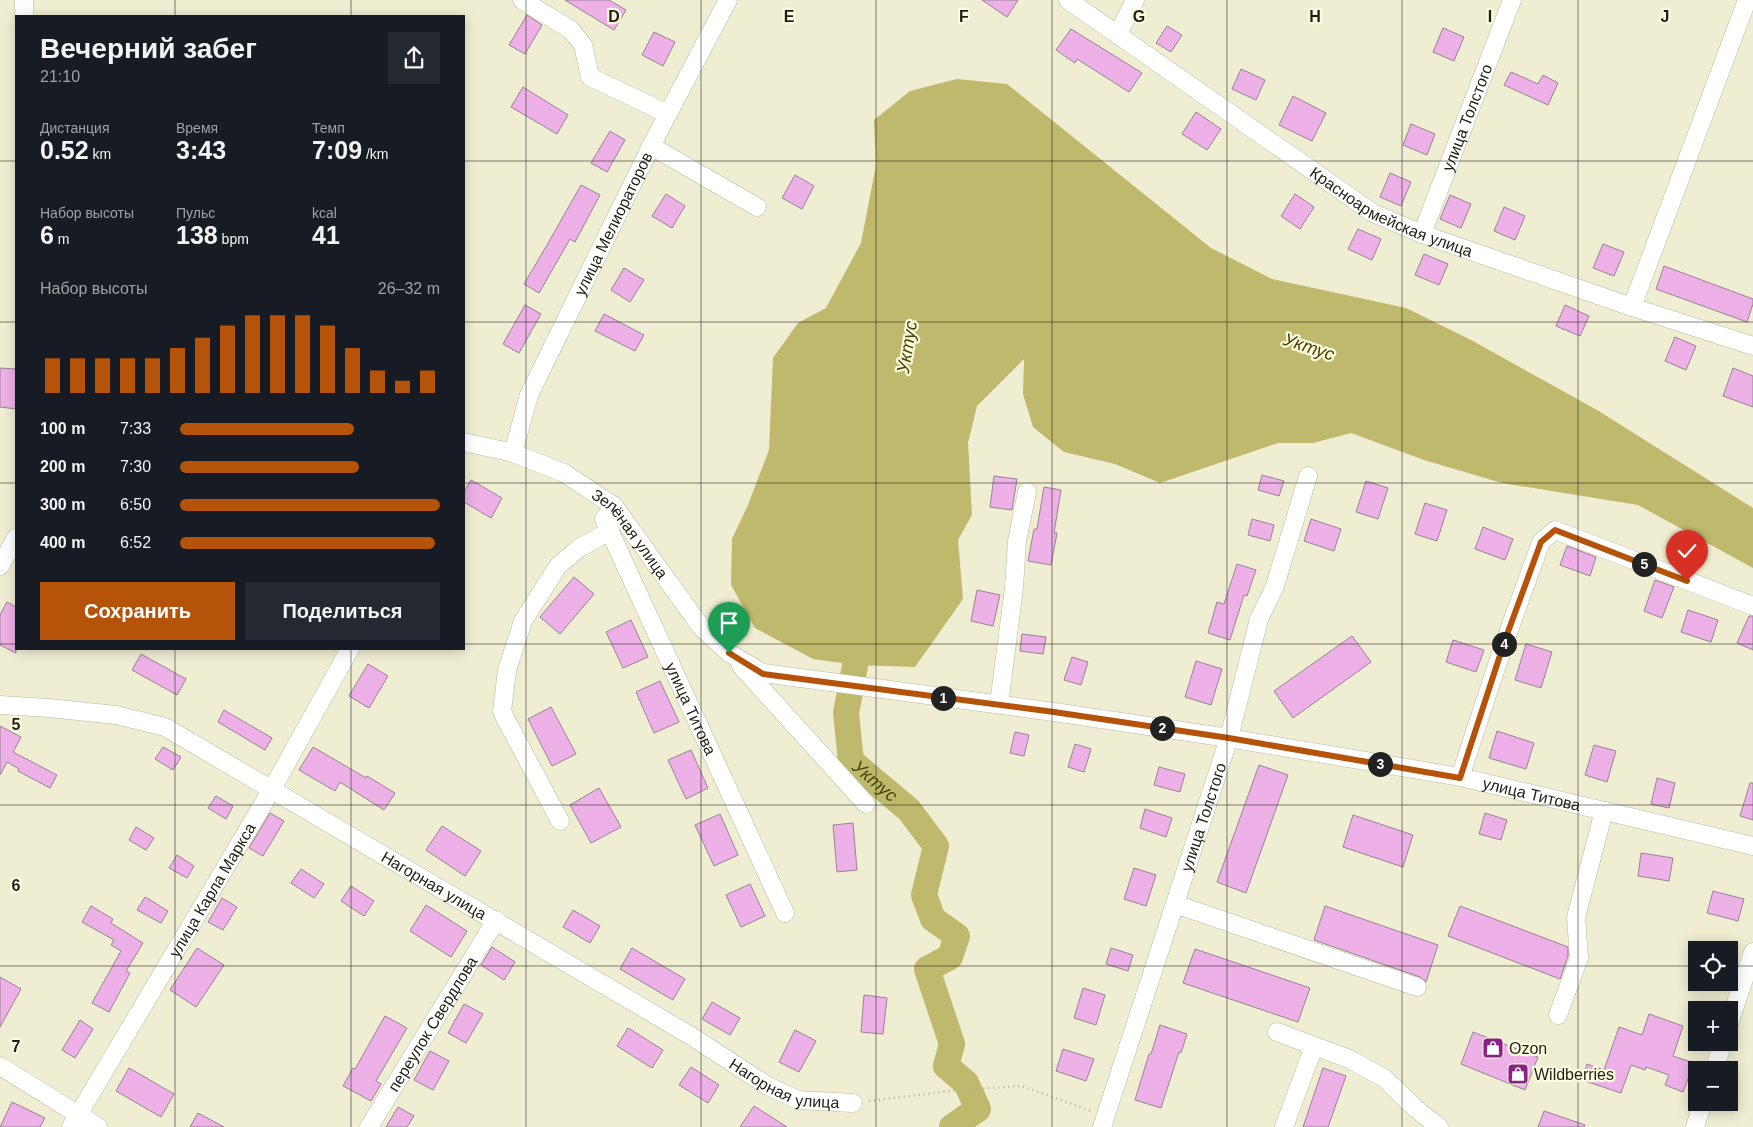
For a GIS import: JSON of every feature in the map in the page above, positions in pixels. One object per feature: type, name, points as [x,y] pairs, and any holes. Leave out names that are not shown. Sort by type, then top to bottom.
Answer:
[{"type":"street","points":[[24,0],[24,15]]},
{"type":"street","points":[[522,0],[571,30],[583,45],[590,76],[668,114]]},
{"type":"street","name":"улица Мелиораторов","points":[[514,453],[530,395],[651,146],[728,0]]},
{"type":"street","name":"Красноармейская улица","points":[[1068,0],[1373,213],[1422,234],[1632,307],[1753,346]]},
{"type":"street","points":[[1118,34],[1135,0]]},
{"type":"street","name":"улица Толстого","points":[[1422,234],[1512,0]]},
{"type":"street","points":[[1632,307],[1747,0]]},
{"type":"street","points":[[651,146],[757,207]]},
{"type":"street","name":"Зелёная улица","points":[[465,442],[514,453],[564,474],[614,506],[701,626],[729,653],[763,674]]},
{"type":"street","name":"улица Толстого","points":[[1104,1122],[1229,738],[1259,619],[1275,586],[1308,476]]},
{"type":"street","points":[[999,704],[1014,588],[1017,541],[1026,492]]},
{"type":"street","name":"улица Титова","points":[[614,506],[604,519],[785,913]]},
{"type":"street","points":[[1460,778],[1505,640],[1541,542],[1555,530],[1753,606]]},
{"type":"street","points":[[560,821],[502,712],[507,670],[523,621],[558,566],[579,548],[610,531]]},
{"type":"street","points":[[0,566],[15,540]]},
{"type":"street","name":"улица Карла Маркса","points":[[74,1121],[272,789],[349,650]]},
{"type":"street","points":[[729,653],[866,804]]},
{"type":"street","name":"улица Титова","points":[[763,674],[999,704],[1229,738],[1460,778],[1753,846]]},
{"type":"street","name":"Нагорная улица","points":[[0,705],[49,708],[116,716],[165,727],[691,1036],[768,1086],[798,1100],[852,1103]]},
{"type":"street","points":[[1558,1015],[1579,958],[1576,917],[1604,811]]},
{"type":"street","points":[[1175,904],[1417,987]]},
{"type":"street","name":"переулок Свердлова","points":[[369,1127],[496,920]]},
{"type":"street","points":[[1737,1001],[1753,952]]},
{"type":"street","points":[[1277,1032],[1349,1059],[1384,1078],[1415,1108],[1439,1127]]},
{"type":"street","points":[[1284,1127],[1314,1046]]},
{"type":"street","points":[[0,1066],[74,1121],[98,1127]]},
{"type":"street","points":[[1694,1127],[1700,1111]]},
{"type":"path","points":[[852,1103],[997,1086],[1022,1086],[1104,1122]]},
{"type":"water","points":[[957,79],[1007,84],[1211,248],[1272,279],[1406,308],[1471,340],[1597,410],[1753,508],[1753,568],[1638,505],[1502,483],[1424,460],[1351,433],[1313,443],[1278,443],[1160,483],[1115,464],[1064,452],[1033,427],[1023,394],[1024,359],[977,406],[968,443],[972,515],[958,540],[963,599],[915,667],[856,665],[813,659],[755,628],[731,585],[732,539],[748,505],[769,450],[773,358],[798,323],[826,308],[861,243],[876,165],[874,120],[910,91]]},
{"type":"building","points":[[565,0],[609,0],[626,10],[614,30]]},
{"type":"building","points":[[982,0],[1018,0],[1007,17]]},
{"type":"building","points":[[527,15],[542,25],[525,54],[509,45]]},
{"type":"building","points":[[1167,26],[1182,35],[1171,52],[1156,43]]},
{"type":"building","points":[[1443,28],[1464,37],[1454,61],[1433,52]]},
{"type":"building","points":[[1071,29],[1142,73],[1129,92],[1077,59],[1075,63],[1056,50]]},
{"type":"building","points":[[654,32],[675,42],[663,66],[642,55]]},
{"type":"building","points":[[1241,69],[1265,80],[1256,100],[1232,89]]},
{"type":"building","points":[[1511,72],[1538,84],[1543,75],[1558,83],[1548,105],[1504,85]]},
{"type":"building","points":[[523,87],[568,115],[557,134],[511,107]]},
{"type":"building","points":[[1293,96],[1326,113],[1312,141],[1279,125]]},
{"type":"building","points":[[1196,112],[1221,129],[1207,150],[1182,134]]},
{"type":"building","points":[[1411,124],[1435,134],[1427,155],[1403,145]]},
{"type":"building","points":[[610,131],[625,140],[607,172],[591,163]]},
{"type":"building","points":[[1390,173],[1411,182],[1401,206],[1380,197]]},
{"type":"building","points":[[795,175],[814,186],[802,209],[782,198]]},
{"type":"building","points":[[581,185],[600,195],[575,242],[570,239],[539,293],[524,284]]},
{"type":"building","points":[[666,194],[685,206],[672,228],[652,216]]},
{"type":"building","points":[[1295,194],[1314,207],[1300,229],[1281,216]]},
{"type":"building","points":[[1450,195],[1471,204],[1461,228],[1440,219]]},
{"type":"building","points":[[1504,207],[1525,216],[1515,240],[1494,231]]},
{"type":"building","points":[[1358,229],[1381,239],[1372,260],[1348,249]]},
{"type":"building","points":[[1603,244],[1624,252],[1614,276],[1593,268]]},
{"type":"building","points":[[1424,254],[1448,264],[1439,285],[1415,275]]},
{"type":"building","points":[[1664,266],[1753,299],[1747,322],[1656,289]]},
{"type":"building","points":[[624,268],[644,280],[630,302],[611,290]]},
{"type":"building","points":[[525,305],[541,314],[519,353],[503,344]]},
{"type":"building","points":[[1565,305],[1589,316],[1580,336],[1556,326]]},
{"type":"building","points":[[604,314],[644,335],[635,351],[595,331]]},
{"type":"building","points":[[1675,337],[1696,346],[1686,370],[1665,361]]},
{"type":"building","points":[[0,368],[15,369],[15,409],[0,407]]},
{"type":"building","points":[[1733,368],[1753,376],[1753,407],[1723,396]]},
{"type":"building","points":[[1262,475],[1284,481],[1279,496],[1258,490]]},
{"type":"building","points":[[994,476],[1017,479],[1012,510],[990,507]]},
{"type":"building","points":[[471,480],[502,498],[491,518],[465,503],[465,490]]},
{"type":"building","points":[[1366,481],[1388,488],[1378,519],[1356,512]]},
{"type":"building","points":[[1044,487],[1061,490],[1054,533],[1057,533],[1051,565],[1028,561],[1034,529],[1037,529]]},
{"type":"building","points":[[1425,503],[1447,510],[1437,541],[1415,534]]},
{"type":"building","points":[[1252,519],[1274,525],[1270,541],[1248,535]]},
{"type":"building","points":[[1311,519],[1341,529],[1334,551],[1304,541]]},
{"type":"building","points":[[1483,527],[1513,539],[1505,560],[1475,549]]},
{"type":"building","points":[[1567,546],[1596,557],[1590,576],[1560,565]]},
{"type":"building","points":[[1237,564],[1256,570],[1247,596],[1244,595],[1230,640],[1208,633],[1217,602],[1224,604]]},
{"type":"building","points":[[574,577],[594,594],[560,634],[540,617]]},
{"type":"building","points":[[1655,580],[1674,587],[1662,618],[1644,611]]},
{"type":"building","points":[[977,590],[1000,595],[993,626],[971,621]]},
{"type":"building","points":[[7,602],[15,606],[16,653],[0,645],[0,615]]},
{"type":"building","points":[[1688,610],[1718,620],[1711,642],[1681,632]]},
{"type":"building","points":[[1749,616],[1753,616],[1753,650],[1737,643]]},
{"type":"building","points":[[631,620],[648,657],[623,668],[606,632]]},
{"type":"building","points":[[1022,634],[1046,637],[1043,654],[1020,651]]},
{"type":"building","points":[[1352,636],[1371,662],[1293,718],[1274,691]]},
{"type":"building","points":[[1453,640],[1484,650],[1476,672],[1446,662]]},
{"type":"building","points":[[1526,644],[1552,652],[1541,688],[1515,680]]},
{"type":"building","points":[[141,654],[186,679],[177,695],[132,670]]},
{"type":"building","points":[[1072,657],[1088,662],[1081,685],[1064,680]]},
{"type":"building","points":[[1196,661],[1222,669],[1211,705],[1185,697]]},
{"type":"building","points":[[368,664],[388,676],[369,708],[349,696]]},
{"type":"building","points":[[660,681],[679,722],[654,733],[636,692]]},
{"type":"building","points":[[551,707],[576,754],[552,766],[528,719]]},
{"type":"building","points":[[224,710],[272,738],[265,750],[218,722]]},
{"type":"building","points":[[0,726],[21,737],[13,752],[57,775],[50,788],[18,771],[19,769],[7,762],[0,775]]},
{"type":"building","points":[[1497,731],[1534,743],[1526,769],[1489,758]]},
{"type":"building","points":[[1015,732],[1029,735],[1024,756],[1010,753]]},
{"type":"building","points":[[1075,744],[1091,749],[1084,772],[1068,767]]},
{"type":"building","points":[[1594,745],[1616,751],[1607,782],[1585,775]]},
{"type":"building","points":[[163,747],[181,757],[173,770],[155,759]]},
{"type":"building","points":[[313,747],[395,793],[384,810],[340,782],[335,791],[299,770]]},
{"type":"building","points":[[691,750],[708,788],[686,799],[668,760]]},
{"type":"building","points":[[1259,765],[1288,775],[1246,893],[1217,882]]},
{"type":"building","points":[[1159,767],[1185,774],[1180,792],[1154,785]]},
{"type":"building","points":[[1657,778],[1675,783],[1669,808],[1651,804]]},
{"type":"building","points":[[1750,783],[1753,783],[1753,820],[1740,816]]},
{"type":"building","points":[[599,788],[621,827],[591,843],[570,805]]},
{"type":"building","points":[[216,796],[233,806],[226,819],[208,808]]},
{"type":"building","points":[[1145,809],[1172,818],[1166,837],[1140,828]]},
{"type":"building","points":[[270,813],[284,821],[263,856],[249,848]]},
{"type":"building","points":[[1485,813],[1507,820],[1501,840],[1479,834]]},
{"type":"building","points":[[720,814],[738,855],[714,866],[695,825]]},
{"type":"building","points":[[1353,815],[1413,835],[1403,867],[1343,847]]},
{"type":"building","points":[[853,823],[857,870],[837,872],[833,825]]},
{"type":"building","points":[[442,826],[481,851],[465,876],[426,850]]},
{"type":"building","points":[[136,827],[154,838],[146,850],[129,840]]},
{"type":"building","points":[[1641,853],[1673,858],[1669,881],[1638,876]]},
{"type":"building","points":[[177,855],[194,866],[187,878],[169,868]]},
{"type":"building","points":[[1134,868],[1156,875],[1146,906],[1124,899]]},
{"type":"building","points":[[301,869],[324,884],[314,898],[291,883]]},
{"type":"building","points":[[750,884],[765,916],[741,927],[726,895]]},
{"type":"building","points":[[351,886],[374,901],[364,916],[341,901]]},
{"type":"building","points":[[1713,891],[1744,899],[1738,921],[1707,913]]},
{"type":"building","points":[[145,897],[168,911],[161,923],[137,910]]},
{"type":"building","points":[[222,898],[237,907],[223,930],[208,922]]},
{"type":"building","points":[[426,905],[467,931],[451,957],[410,931]]},
{"type":"building","points":[[91,906],[113,919],[111,923],[143,943],[126,971],[130,973],[109,1012],[92,1003],[121,951],[111,945],[114,940],[82,922]]},
{"type":"building","points":[[1325,906],[1438,945],[1426,982],[1420,977],[1314,940]]},
{"type":"building","points":[[1460,906],[1568,947],[1568,956],[1560,979],[1448,936]]},
{"type":"building","points":[[573,910],[600,926],[590,943],[563,927]]},
{"type":"building","points":[[492,947],[515,962],[504,980],[481,965]]},
{"type":"building","points":[[197,948],[224,965],[196,1007],[170,990]]},
{"type":"building","points":[[632,948],[685,979],[673,1000],[620,969]]},
{"type":"building","points":[[1111,948],[1133,955],[1128,971],[1106,964]]},
{"type":"building","points":[[1195,949],[1310,988],[1298,1022],[1183,983]]},
{"type":"building","points":[[0,977],[21,989],[0,1027]]},
{"type":"building","points":[[1083,988],[1105,995],[1096,1025],[1074,1018]]},
{"type":"building","points":[[864,995],[887,998],[883,1034],[861,1032]]},
{"type":"building","points":[[712,1002],[740,1018],[730,1035],[702,1019]]},
{"type":"building","points":[[464,1004],[483,1014],[466,1043],[448,1033]]},
{"type":"building","points":[[1649,1014],[1683,1026],[1673,1056],[1688,1061],[1688,1079],[1683,1092],[1665,1085],[1669,1075],[1646,1067],[1645,1070],[1631,1065],[1621,1093],[1582,1080],[1587,1064],[1604,1070],[1619,1027],[1642,1035]]},
{"type":"building","points":[[385,1016],[407,1028],[376,1081],[381,1084],[371,1101],[343,1086],[353,1068],[355,1069]]},
{"type":"building","points":[[80,1020],[93,1029],[75,1058],[62,1050]]},
{"type":"building","points":[[1160,1025],[1187,1034],[1181,1053],[1179,1052],[1161,1108],[1135,1100]]},
{"type":"building","points":[[628,1028],[663,1050],[652,1068],[617,1046]]},
{"type":"building","points":[[795,1030],[816,1041],[799,1072],[779,1062]]},
{"type":"building","points":[[1473,1032],[1538,1057],[1525,1090],[1461,1064]]},
{"type":"building","points":[[1063,1049],[1094,1059],[1086,1081],[1056,1071]]},
{"type":"building","points":[[430,1051],[449,1061],[433,1090],[414,1080]]},
{"type":"building","points":[[691,1067],[719,1085],[708,1103],[679,1085]]},
{"type":"building","points":[[129,1068],[174,1094],[161,1117],[116,1091]]},
{"type":"building","points":[[1323,1068],[1346,1076],[1328,1127],[1303,1127]]},
{"type":"building","points":[[12,1102],[45,1118],[40,1127],[0,1127]]},
{"type":"building","points":[[754,1106],[787,1127],[740,1127]]},
{"type":"building","points":[[398,1107],[414,1116],[407,1127],[386,1127]]},
{"type":"building","points":[[1544,1111],[1585,1125],[1584,1127],[1538,1127]]},
{"type":"building","points":[[198,1113],[224,1127],[190,1127]]},
{"type":"waterway","name":"Уктус","points":[[862,629],[846,713],[851,761],[909,810],[936,846],[924,895],[933,919],[957,936],[950,957],[927,969],[952,1044],[946,1066],[966,1083],[978,1109],[952,1127]]},
{"type":"place","name":"Ozon","points":[[1493,1048]]},
{"type":"place","name":"Wildberries","points":[[1518,1074]]},
{"type":"route","points":[[729,653],[763,674],[999,704],[1229,738],[1460,778],[1505,640],[1541,542],[1555,530],[1687,581]]}]
